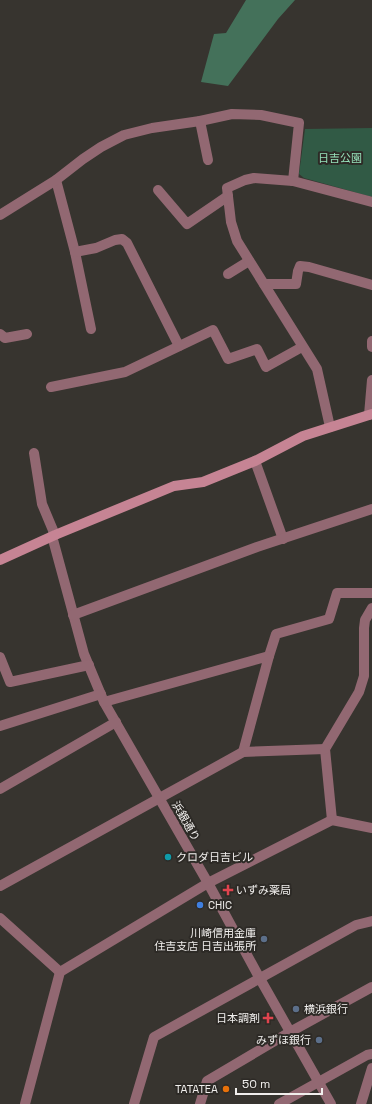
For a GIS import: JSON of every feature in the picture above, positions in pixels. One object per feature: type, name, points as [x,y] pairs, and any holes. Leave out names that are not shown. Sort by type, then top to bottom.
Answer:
[{"type":"street","points":[[0,215],[56,180],[101,147],[124,135],[152,128],[200,121],[232,114],[261,115],[299,122],[293,181]]},
{"type":"street","points":[[200,121],[208,160]]},
{"type":"street","points":[[330,427],[317,369],[237,241],[231,222],[227,188],[245,180],[254,178],[293,181],[372,202]]},
{"type":"street","points":[[56,180],[75,252],[91,329]]},
{"type":"street","points":[[158,190],[187,224],[228,196]]},
{"type":"street","points":[[75,252],[96,248],[115,240],[122,239],[127,243],[179,346]]},
{"type":"street","points":[[228,274],[249,261]]},
{"type":"street","points":[[264,284],[296,284],[300,266],[372,285]]},
{"type":"street","points":[[51,388],[125,372],[213,330],[228,359],[257,349],[266,367],[302,346]]},
{"type":"street","points":[[0,334],[6,338],[27,334]]},
{"type":"street","points":[[372,341],[372,347]]},
{"type":"street","points":[[0,560],[53,536],[174,486],[203,482],[256,461],[303,436],[371,414],[372,380]]},
{"type":"street","name":"浜銀通り","points":[[34,453],[42,504],[53,536],[73,615],[84,654],[103,698],[331,1104]]},
{"type":"street","points":[[256,461],[283,539]]},
{"type":"street","points":[[73,615],[256,547],[372,509]]},
{"type":"street","points":[[243,752],[276,634],[329,619],[337,594],[372,593]]},
{"type":"street","points":[[332,820],[325,749],[359,692],[364,676],[365,620],[372,608]]},
{"type":"street","points":[[365,620],[372,629]]},
{"type":"street","points":[[0,726],[269,656]]},
{"type":"street","points":[[0,657],[10,682],[89,664]]},
{"type":"street","points":[[0,789],[116,722]]},
{"type":"street","points":[[0,886],[243,752],[325,749]]},
{"type":"street","points":[[26,1104],[60,972],[208,883],[332,820],[372,828]]},
{"type":"street","points":[[0,918],[60,972]]},
{"type":"street","points":[[134,1104],[154,1037],[356,924],[372,921]]},
{"type":"street","points":[[200,1104],[207,1081],[290,1032],[372,987]]},
{"type":"street","points":[[279,1104],[372,1054]]},
{"type":"street","points":[[361,1104],[372,1068]]},
{"type":"green space","points":[[246,0],[295,0],[278,19],[228,86],[201,82],[214,34],[226,33]]},
{"type":"green space","name":"日吉公園","points":[[372,128],[372,197],[304,178],[299,174],[305,129]]},
{"type":"place","name":"クロダ日吉ビル","points":[[168,857]]},
{"type":"place","name":"いずみ薬局","points":[[228,890]]},
{"type":"place","name":"CHIC","points":[[200,905]]},
{"type":"place","name":"川崎信用金庫 住吉支店 日吉出張所","points":[[264,939]]},
{"type":"place","name":"横浜銀行","points":[[296,1009]]},
{"type":"place","name":"日本調剤","points":[[268,1018]]},
{"type":"place","name":"みずほ銀行","points":[[319,1040]]},
{"type":"place","name":"TATATEA","points":[[226,1089]]}]
